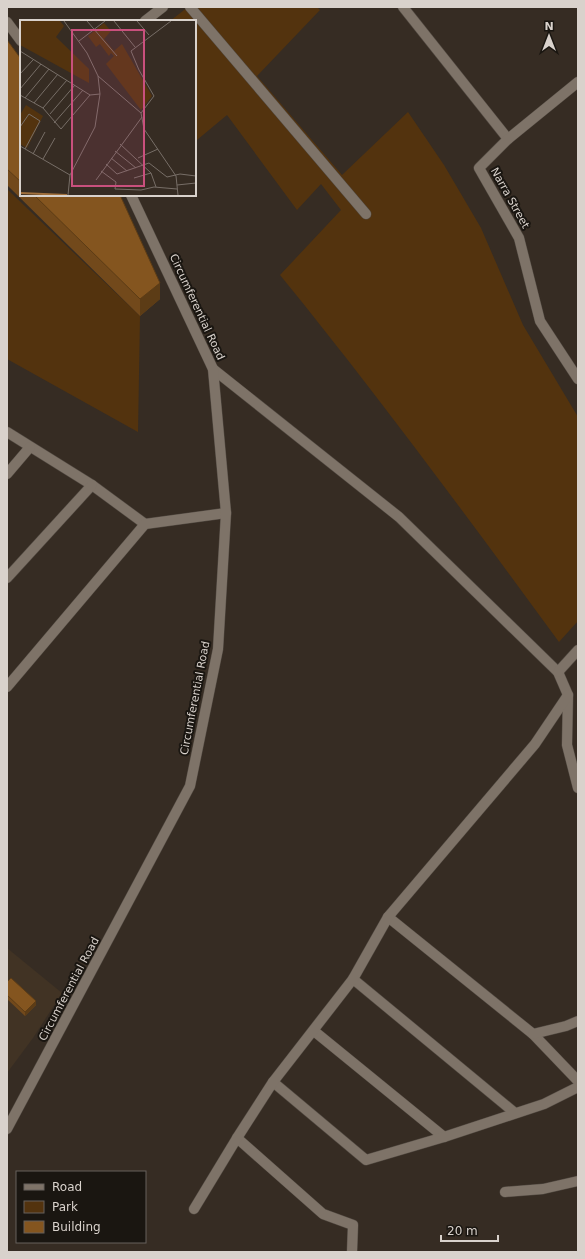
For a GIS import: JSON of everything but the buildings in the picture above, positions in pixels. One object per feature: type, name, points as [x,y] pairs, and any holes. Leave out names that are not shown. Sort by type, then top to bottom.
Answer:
[{"type":"street","points":[[147,20],[163,7]]},
{"type":"street","points":[[190,7],[366,214]]},
{"type":"street","points":[[403,7],[508,139]]},
{"type":"street","points":[[7,22],[20,40]]},
{"type":"street","name":"Narra Street","points":[[578,82],[508,139],[479,168],[519,238],[540,321],[578,379]]},
{"type":"street","name":"Circumferential Road","points":[[7,1129],[190,786],[218,650],[226,513],[213,369],[131,196]]},
{"type":"street","points":[[213,369],[399,517],[558,672],[568,695],[567,745],[578,788]]},
{"type":"street","points":[[7,432],[92,485],[145,524]]},
{"type":"street","points":[[7,474],[30,447]]},
{"type":"street","points":[[7,578],[92,485]]},
{"type":"street","points":[[7,686],[145,524],[226,513]]},
{"type":"street","points":[[558,672],[578,650]]},
{"type":"street","points":[[194,1209],[273,1082],[353,979],[388,917],[535,744],[568,695]]},
{"type":"street","points":[[388,917],[533,1034],[578,1081]]},
{"type":"street","points":[[353,979],[515,1113]]},
{"type":"street","points":[[533,1034],[566,1026],[578,1021]]},
{"type":"street","points":[[314,1031],[444,1137]]},
{"type":"street","points":[[273,1082],[366,1160],[444,1137],[544,1104],[578,1087]]},
{"type":"street","points":[[237,1138],[323,1214],[353,1225],[352,1252]]},
{"type":"street","points":[[506,1192],[544,1189],[578,1181]]},
{"type":"shaded area","points":[[7,948],[62,993],[33,1038],[7,1073]]},
{"type":"green space","points":[[188,7],[317,7],[320,10],[257,76],[342,175],[408,112],[444,165],[481,228],[523,325],[578,417],[578,621],[559,642],[387,411],[280,275],[341,210],[321,184],[297,210],[227,115],[197,140],[196,139],[196,20],[171,20]]},
{"type":"green space","points":[[7,189],[140,316],[138,432],[7,359]]}]
